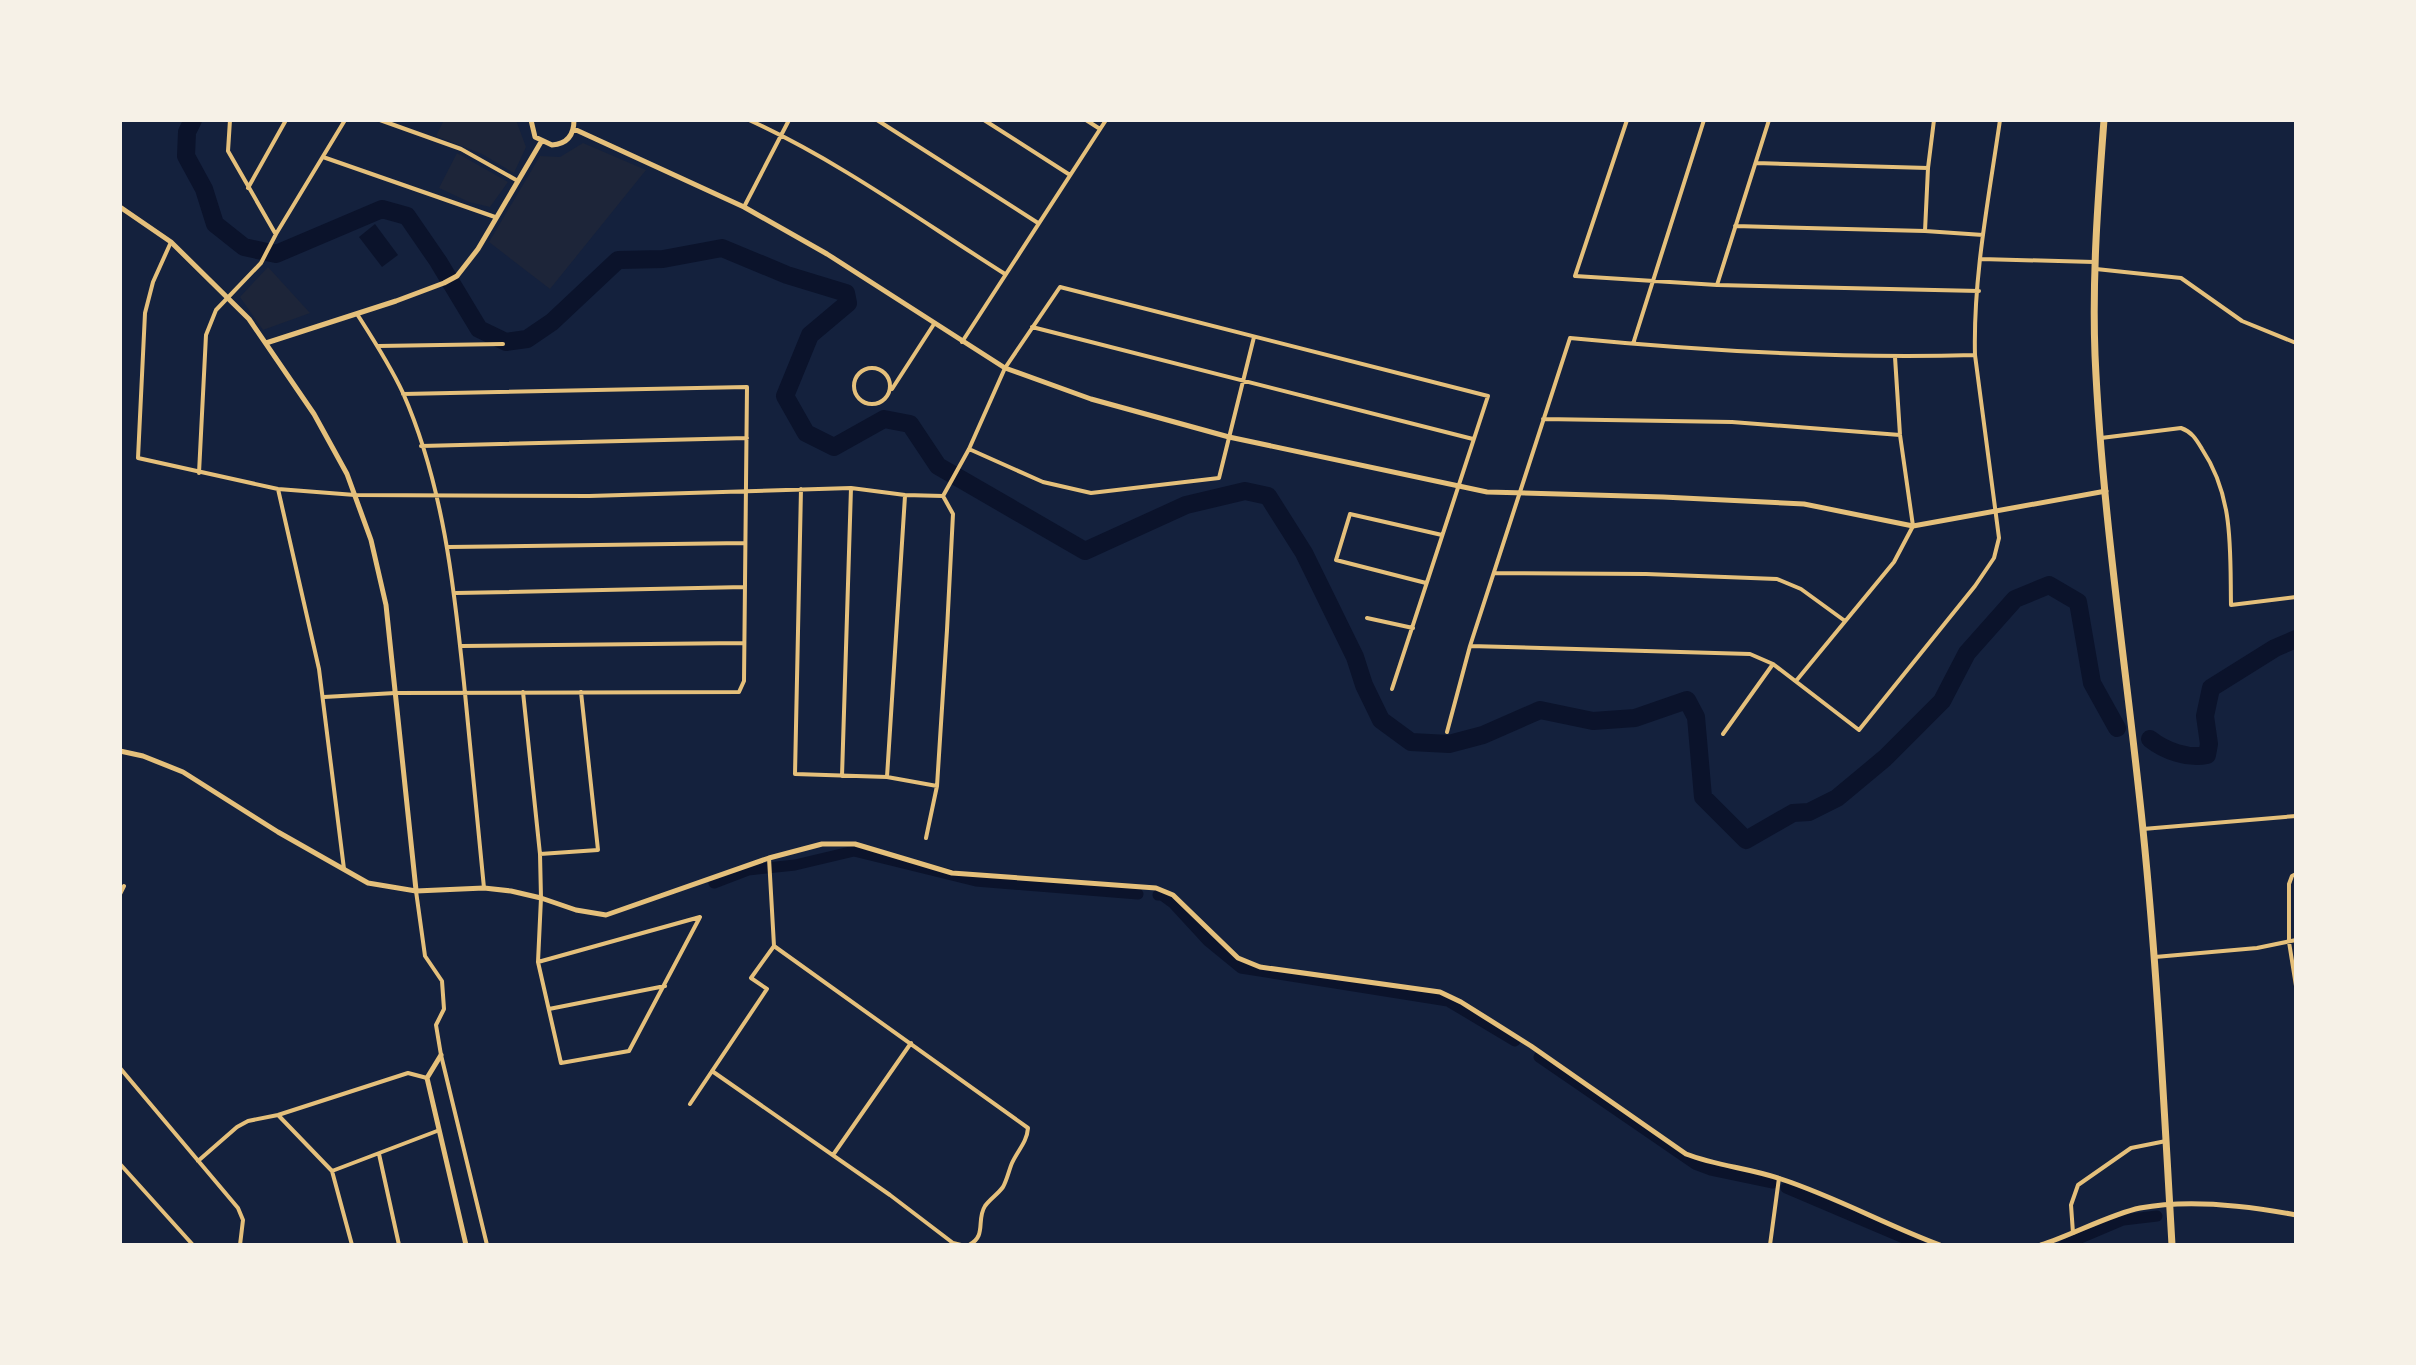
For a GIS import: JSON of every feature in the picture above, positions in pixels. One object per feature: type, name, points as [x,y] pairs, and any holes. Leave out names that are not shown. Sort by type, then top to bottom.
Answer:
[{"type":"main road","points":[[2104,120],[2096,265],[2095,355],[2143,829],[2164,1073],[2172,1245]]},
{"type":"street","points":[[230,120],[228,151],[276,234]]},
{"type":"street","points":[[248,188],[286,120]]},
{"type":"street","points":[[199,473],[206,335],[216,310],[266,255],[345,120]]},
{"type":"street","points":[[380,120],[461,149],[518,181]]},
{"type":"street","points":[[531,120],[532,130],[541,142],[552,145],[563,143],[574,129],[574,120]]},
{"type":"street","points":[[749,120],[781,135],[1005,274]]},
{"type":"street","points":[[744,207],[789,120]]},
{"type":"street","points":[[877,120],[1038,223]]},
{"type":"street","points":[[984,120],[1070,175]]},
{"type":"street","points":[[1086,120],[1100,129]]},
{"type":"street","points":[[962,342],[1106,120]]},
{"type":"street","points":[[1627,120],[1575,276],[1717,285],[1979,291]]},
{"type":"street","points":[[1633,344],[1704,120]]},
{"type":"street","points":[[1717,285],[1769,120]]},
{"type":"street","points":[[1925,231],[1934,120]]},
{"type":"street","points":[[1470,646],[1750,654],[1773,664],[1859,730],[1994,558],[1999,538],[1974,329],[1983,235],[2000,120]]},
{"type":"street","points":[[574,129],[744,207],[827,254],[1005,368],[1091,399],[1229,437],[1487,492],[1804,504],[1913,526],[2107,490]]},
{"type":"street","points":[[266,343],[357,314],[457,276],[478,249],[541,142]]},
{"type":"street","points":[[323,157],[495,217]]},
{"type":"street","points":[[1756,163],[1928,168]]},
{"type":"street","points":[[120,207],[171,242],[229,299],[266,343],[314,414],[355,495],[371,540],[386,605],[425,956],[442,981],[444,1009],[436,1025],[487,1245]]},
{"type":"street","points":[[1735,226],[1983,235]]},
{"type":"street","points":[[171,242],[153,282],[145,313],[138,458],[278,489],[355,495],[589,496],[851,488],[943,496]]},
{"type":"street","points":[[1981,259],[2096,265],[2181,278],[2242,321],[2296,343]]},
{"type":"street","points":[[943,496],[969,449],[1005,368],[1060,287],[1488,396],[1392,689]]},
{"type":"street","points":[[357,314],[403,394],[421,446],[448,547],[462,646],[484,888]]},
{"type":"street","points":[[888,394],[890,382],[884,371],[872,367],[857,376],[854,387],[863,402],[874,404],[885,399],[934,324]]},
{"type":"street","points":[[1032,327],[1473,439]]},
{"type":"street","points":[[969,449],[1043,482],[1091,493],[1219,478],[1254,337]]},
{"type":"street","points":[[1447,732],[1470,646],[1570,338],[1895,357],[1975,355]]},
{"type":"street","points":[[378,346],[503,344]]},
{"type":"street","points":[[1796,681],[1894,562],[1913,526],[1900,435],[1895,357]]},
{"type":"street","points":[[324,697],[395,693],[739,692],[744,681],[747,387],[403,394]]},
{"type":"street","points":[[1543,419],[1732,422],[1900,435]]},
{"type":"street","points":[[2101,438],[2181,428],[2191,431],[2209,458],[2226,500],[2231,605],[2296,597]]},
{"type":"street","points":[[421,446],[748,438]]},
{"type":"street","points":[[842,776],[851,488]]},
{"type":"street","points":[[278,489],[324,697],[344,871]]},
{"type":"street","points":[[801,489],[795,774],[887,777],[937,786]]},
{"type":"street","points":[[887,777],[905,495]]},
{"type":"street","points":[[926,838],[937,786],[953,514],[943,496]]},
{"type":"street","points":[[1426,583],[1336,560],[1350,514],[1442,535]]},
{"type":"street","points":[[448,547],[745,543]]},
{"type":"street","points":[[1494,573],[1660,574],[1777,579],[1801,589],[1845,621]]},
{"type":"street","points":[[455,593],[745,587]]},
{"type":"street","points":[[1367,618],[1413,628]]},
{"type":"street","points":[[462,646],[743,643]]},
{"type":"street","points":[[1723,734],[1773,664]]},
{"type":"street","points":[[523,692],[540,854],[538,962],[561,1063],[629,1051],[700,917],[538,962]]},
{"type":"street","points":[[540,854],[598,850],[581,692]]},
{"type":"street","points":[[120,751],[143,756],[183,772],[368,883],[416,891],[484,888],[541,898],[576,910],[606,915],[769,858],[822,844],[855,844],[952,873],[1156,888],[1173,895],[1238,958],[1260,967],[1440,992],[1531,1046],[1686,1154],[1712,1164],[1779,1178],[1940,1245]]},
{"type":"street","points":[[2143,829],[2296,816]]},
{"type":"street","points":[[690,1104],[767,989],[751,978],[774,946],[769,858]]},
{"type":"street","points":[[2296,874],[2289,884],[2289,942],[2296,986]]},
{"type":"street","points":[[120,894],[124,886]]},
{"type":"street","points":[[2153,957],[2296,940]]},
{"type":"street","points":[[774,946],[1028,1128],[1027,1138],[1003,1186],[985,1205],[977,1241],[969,1245]]},
{"type":"street","points":[[548,1009],[665,986]]},
{"type":"street","points":[[833,1155],[911,1043]]},
{"type":"street","points":[[441,1055],[427,1078],[466,1245]]},
{"type":"street","points":[[120,1068],[238,1208],[243,1220],[240,1245]]},
{"type":"street","points":[[712,1071],[953,1243],[961,1245]]},
{"type":"street","points":[[198,1161],[248,1121],[278,1115],[408,1073],[427,1078]]},
{"type":"street","points":[[278,1115],[332,1171],[352,1245]]},
{"type":"street","points":[[332,1171],[437,1131]]},
{"type":"street","points":[[2073,1235],[2071,1205],[2078,1185],[2131,1148],[2166,1141]]},
{"type":"street","points":[[379,1154],[399,1245]]},
{"type":"street","points":[[120,1164],[193,1245]]},
{"type":"street","points":[[1770,1245],[1779,1178]]},
{"type":"street","points":[[2041,1245],[2138,1209],[2170,1205],[2255,1207],[2296,1215]]},
{"type":"shaded area","points":[[444,120],[516,120],[526,147],[514,173],[482,154],[436,136]]},
{"type":"shaded area","points":[[583,143],[646,170],[550,289],[489,242],[540,156],[560,157]]},
{"type":"shaded area","points":[[457,153],[508,182],[490,207],[469,202],[439,188]]},
{"type":"shaded area","points":[[375,224],[398,255],[382,267],[359,237]]},
{"type":"shaded area","points":[[268,267],[310,313],[263,330],[240,297]]},
{"type":"waterway","points":[[193,120],[187,132],[186,156],[204,189],[215,224],[244,247],[276,254],[382,209],[407,216],[479,329],[506,342],[527,339],[552,322],[618,260],[663,259],[722,248],[787,275],[846,293],[848,303],[810,335],[785,396],[806,433],[834,447],[884,419],[910,424],[938,466],[1085,551],[1186,505],[1245,491],[1268,496],[1304,553],[1355,657],[1381,720],[1411,742],[1449,744],[1483,735],[1540,710],[1593,721],[1635,718],[1687,700],[1696,717],[1703,797],[1746,840],[1793,813],[1809,812],[1837,798],[1885,758],[1942,701],[1967,653],[2015,599],[2049,585],[2078,602],[2092,683],[2117,728]]},
{"type":"waterway","points":[[2150,739],[2177,753],[2207,755],[2209,744],[2205,716],[2211,688],[2275,648],[2296,639]]},
{"type":"waterway","points":[[714,883],[748,870],[795,865],[854,851],[976,881],[1138,894]]},
{"type":"waterway","points":[[1158,895],[1173,903],[1208,941],[1241,968],[1448,1001],[1515,1041]]},
{"type":"waterway","points":[[1539,1057],[1695,1164],[1773,1183]]},
{"type":"waterway","points":[[1786,1188],[1920,1245]]},
{"type":"waterway","points":[[2064,1245],[2123,1220],[2157,1216]]}]
